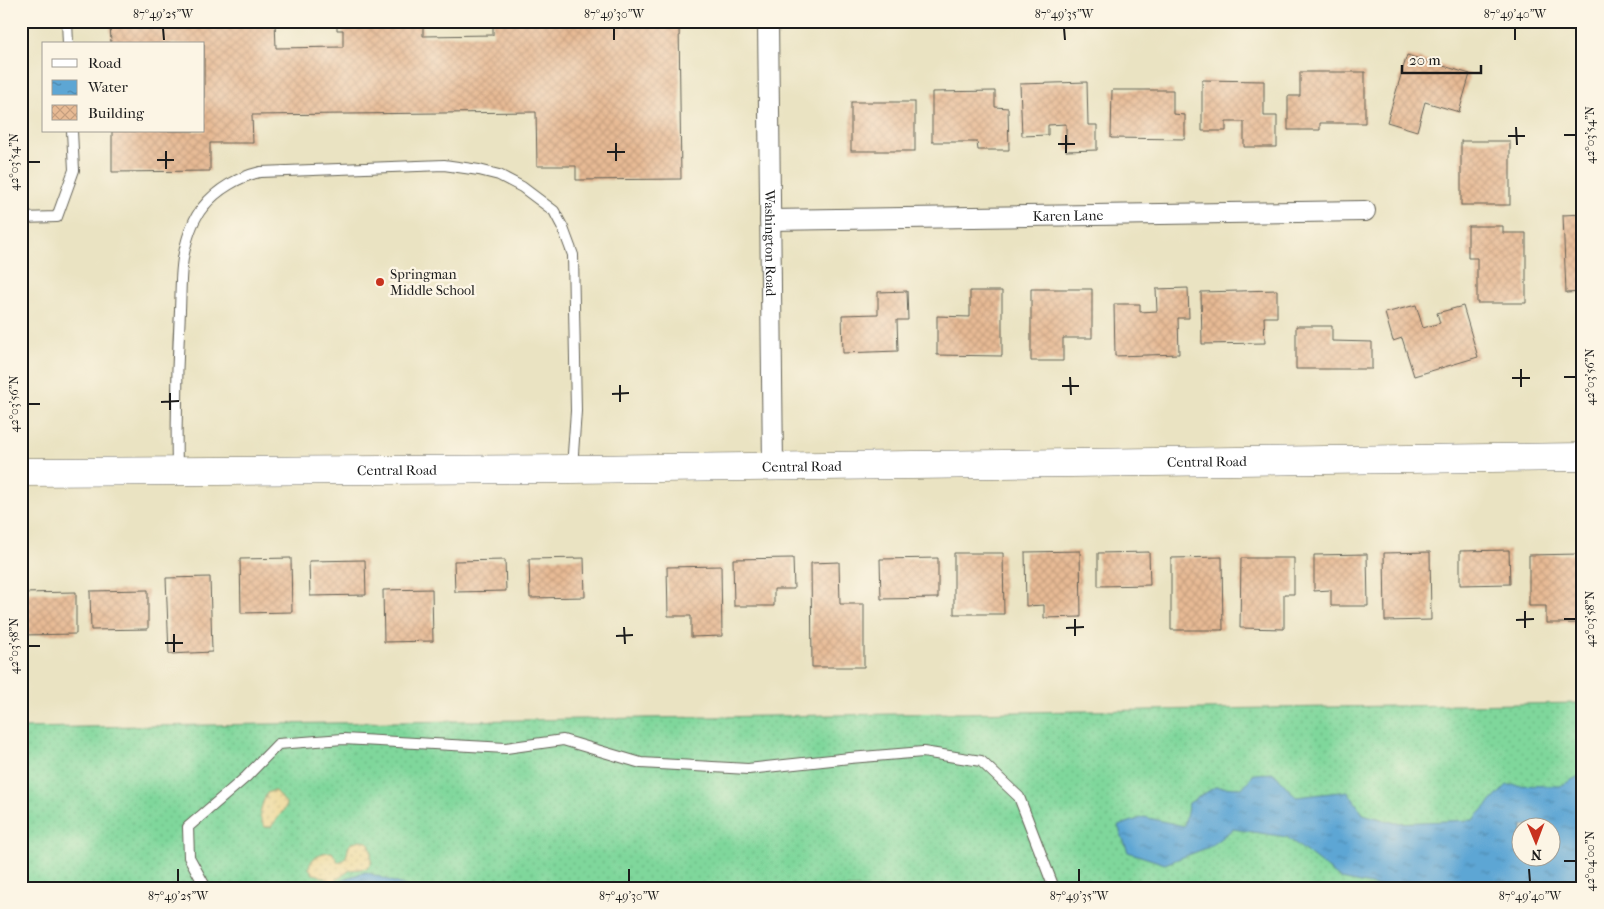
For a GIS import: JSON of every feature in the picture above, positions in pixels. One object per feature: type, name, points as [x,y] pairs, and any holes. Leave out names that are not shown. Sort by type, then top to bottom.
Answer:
[{"type":"main road","name":"Central Road","points":[[21,472],[572,469],[1583,457]]},
{"type":"street","name":"Washington Road","points":[[768,21],[773,466]]},
{"type":"street","name":"Karen Lane","points":[[770,220],[1365,211]]},
{"type":"lane","points":[[67,21],[68,42]]},
{"type":"lane","points":[[21,218],[57,217],[74,170],[72,132]]},
{"type":"lane","points":[[177,471],[176,368],[184,253],[192,227],[202,208],[212,197],[230,184],[246,175],[260,172],[444,165],[486,171],[499,175],[522,187],[554,211],[563,228],[573,255],[576,411],[572,469]]},
{"type":"lane","points":[[206,888],[189,858],[188,827],[246,777],[278,744],[343,739],[506,748],[563,740],[641,763],[748,769],[923,752],[982,761],[1019,797],[1054,888]]},
{"type":"green space","points":[[1583,703],[1583,888],[21,888],[21,728]]},
{"type":"sand","points":[[275,791],[286,803],[285,808],[271,827],[265,827],[260,815],[267,793]]},
{"type":"sand","points":[[362,840],[369,843],[371,851],[371,864],[367,868],[350,870],[333,882],[313,874],[309,868],[314,858],[324,853],[332,852],[338,862],[344,860],[350,845]]},
{"type":"water","points":[[1274,773],[1296,797],[1348,791],[1363,814],[1395,823],[1473,820],[1507,785],[1560,786],[1583,774],[1583,888],[1376,886],[1341,879],[1287,837],[1233,829],[1209,847],[1165,864],[1128,852],[1118,826],[1144,817],[1184,826],[1189,803],[1215,787],[1242,788],[1254,774]]},
{"type":"water","points":[[366,872],[411,888],[340,888],[343,879]]},
{"type":"building","points":[[110,21],[275,21],[276,48],[343,47],[343,30],[337,30],[337,21],[423,21],[423,36],[493,35],[493,21],[679,21],[681,179],[576,180],[576,166],[537,166],[536,112],[252,115],[253,143],[210,143],[210,171],[112,172],[112,132],[205,132],[205,42],[111,42]]},
{"type":"building","points":[[1407,55],[1470,74],[1459,112],[1425,102],[1417,131],[1387,122]]},
{"type":"building","points":[[1300,72],[1365,72],[1365,123],[1320,123],[1320,130],[1288,130],[1288,96],[1300,96]]},
{"type":"building","points":[[1202,80],[1264,81],[1264,116],[1277,116],[1277,147],[1244,147],[1244,122],[1226,122],[1226,131],[1202,131]]},
{"type":"building","points":[[1087,82],[1088,125],[1097,125],[1097,150],[1066,151],[1066,124],[1048,125],[1048,135],[1022,136],[1020,84]]},
{"type":"building","points":[[1112,90],[1173,90],[1173,114],[1185,115],[1185,139],[1111,138]]},
{"type":"building","points":[[995,91],[995,107],[1008,108],[1009,150],[978,150],[977,142],[932,142],[932,92]]},
{"type":"building","points":[[851,102],[915,102],[915,151],[851,151]]},
{"type":"building","points":[[1461,141],[1510,141],[1510,205],[1461,205]]},
{"type":"building","points":[[1583,214],[1583,292],[1566,293],[1563,215]]},
{"type":"building","points":[[1468,226],[1503,226],[1503,233],[1526,233],[1526,303],[1477,303],[1477,258],[1468,258]]},
{"type":"building","points":[[1188,288],[1189,318],[1178,318],[1179,354],[1115,356],[1114,304],[1140,304],[1140,312],[1157,311],[1156,289]]},
{"type":"building","points":[[1031,289],[1092,289],[1092,338],[1063,338],[1063,361],[1031,361]]},
{"type":"building","points":[[1277,290],[1277,317],[1264,317],[1265,343],[1202,344],[1201,292]]},
{"type":"building","points":[[907,291],[908,320],[897,320],[898,351],[843,353],[842,315],[878,314],[878,292]]},
{"type":"building","points":[[970,291],[1002,291],[1002,356],[937,355],[937,316],[970,317]]},
{"type":"building","points":[[1416,305],[1423,328],[1440,323],[1437,313],[1463,306],[1478,357],[1414,376],[1402,338],[1393,341],[1385,313]]},
{"type":"building","points":[[1296,326],[1332,326],[1332,341],[1372,342],[1372,369],[1296,369]]},
{"type":"building","points":[[1509,550],[1510,584],[1460,585],[1460,551]]},
{"type":"building","points":[[1080,551],[1081,617],[1044,618],[1044,605],[1026,606],[1025,552]]},
{"type":"building","points":[[1149,552],[1150,585],[1098,586],[1098,553]]},
{"type":"building","points":[[1430,552],[1431,620],[1385,621],[1384,553]]},
{"type":"building","points":[[954,553],[1003,553],[1004,614],[954,614]]},
{"type":"building","points":[[1367,554],[1368,606],[1331,606],[1331,590],[1314,591],[1314,555]]},
{"type":"building","points":[[1580,554],[1581,623],[1546,623],[1546,606],[1529,606],[1529,555]]},
{"type":"building","points":[[1222,557],[1223,630],[1171,630],[1171,558]]},
{"type":"building","points":[[291,558],[292,612],[241,613],[240,559]]},
{"type":"building","points":[[584,558],[585,597],[530,598],[529,559]]},
{"type":"building","points":[[793,558],[794,589],[774,589],[774,606],[734,606],[733,559]]},
{"type":"building","points":[[938,558],[938,598],[881,599],[880,559]]},
{"type":"building","points":[[1241,558],[1294,558],[1294,594],[1284,594],[1284,629],[1240,628]]},
{"type":"building","points":[[365,560],[366,595],[310,596],[309,561]]},
{"type":"building","points":[[505,560],[506,591],[455,592],[454,561]]},
{"type":"building","points":[[839,562],[840,604],[864,604],[864,667],[812,667],[811,563]]},
{"type":"building","points":[[721,566],[722,636],[691,637],[691,616],[668,616],[667,567]]},
{"type":"building","points":[[210,577],[212,652],[169,654],[166,578]]},
{"type":"building","points":[[432,589],[433,641],[384,642],[383,590]]},
{"type":"building","points":[[148,590],[148,629],[91,630],[90,591]]},
{"type":"building","points":[[76,592],[76,634],[22,635],[21,593]]},
{"type":"place","name":"Springman Middle School","points":[[380,282]]}]
